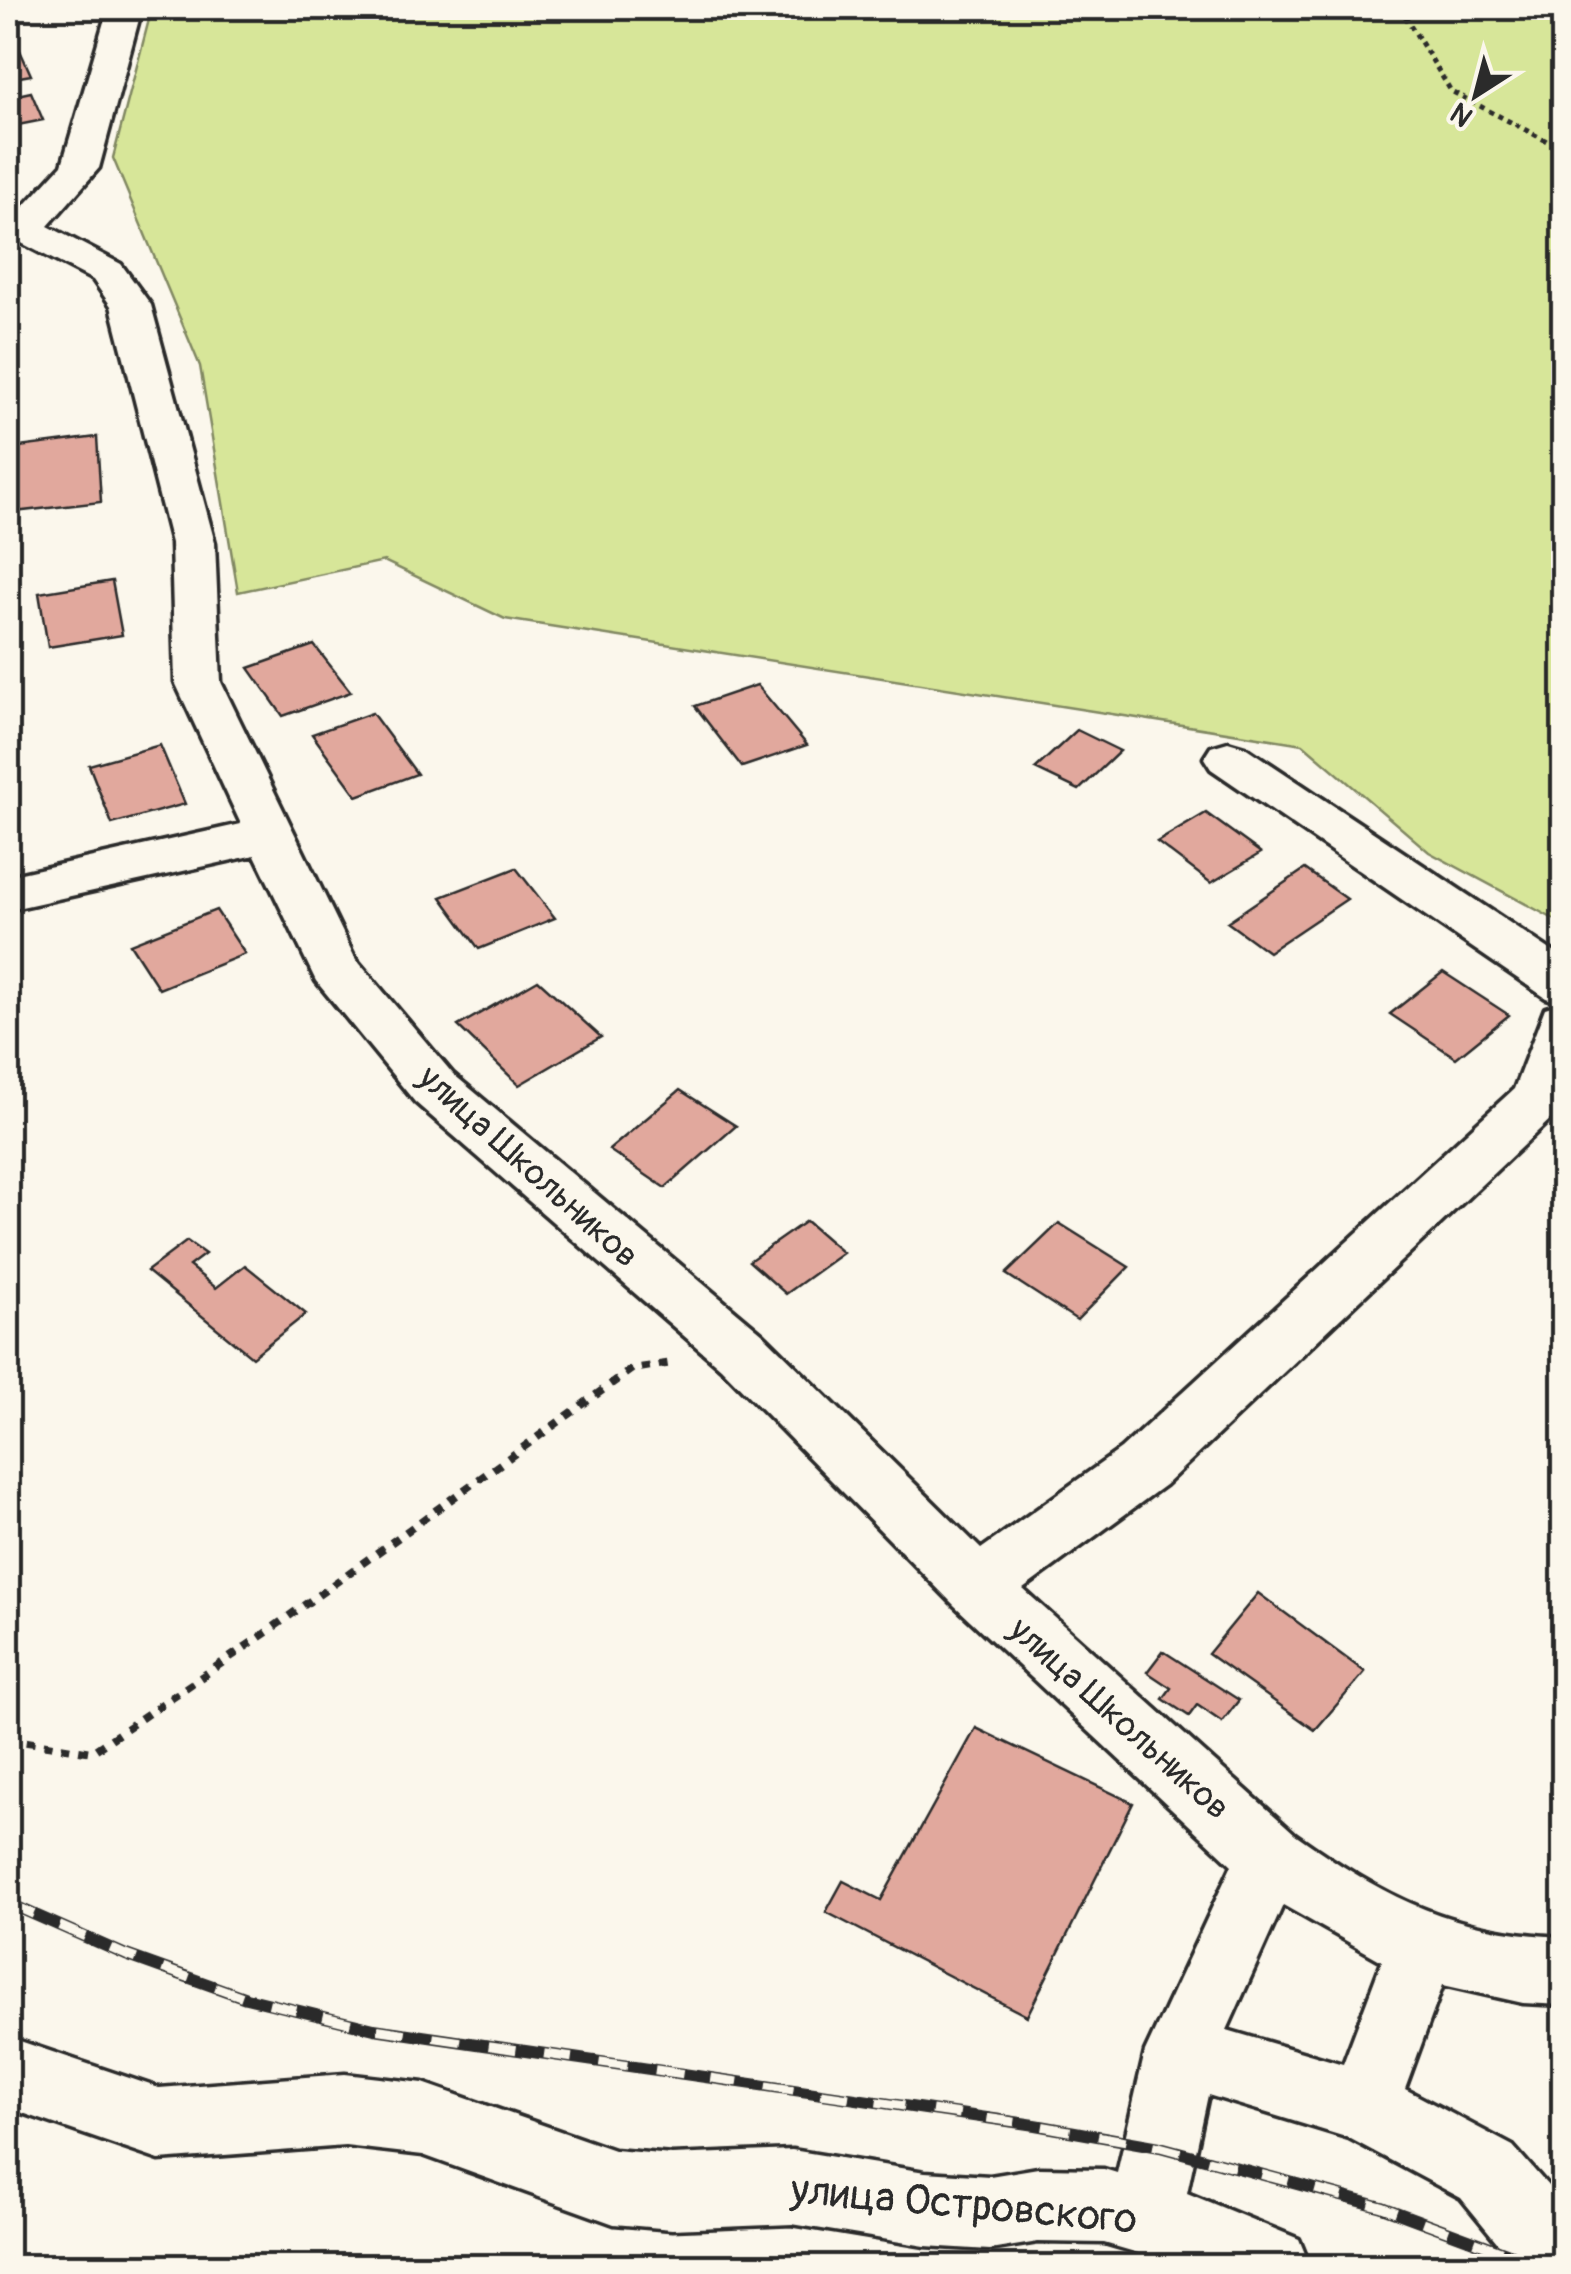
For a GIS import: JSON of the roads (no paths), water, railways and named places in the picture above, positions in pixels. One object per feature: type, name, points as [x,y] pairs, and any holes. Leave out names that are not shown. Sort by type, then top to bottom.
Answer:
[{"type":"street","name":"улица Школьников","points":[[111,16],[80,168],[16,227],[107,272],[131,305],[192,543],[198,682],[334,968],[434,1088],[742,1352],[976,1587],[1272,1856],[1320,1892],[1422,1948],[1492,1967],[1564,1971]]},
{"type":"street","points":[[1228,758],[1564,986]]},
{"type":"street","points":[[8,892],[270,835]]},
{"type":"street","points":[[976,1587],[1143,1467],[1538,1099],[1564,1022]]},
{"type":"street","points":[[1145,2215],[1181,2052],[1272,1856]]},
{"type":"street","points":[[1363,2106],[1422,1948]]},
{"type":"street","points":[[1181,2052],[1363,2106],[1487,2172],[1532,2227],[1564,2250]]},
{"type":"street","name":"улица Островского","points":[[8,2073],[159,2124],[345,2110],[424,2119],[614,2187],[672,2192],[792,2186],[925,2209],[990,2213],[1038,2205],[1088,2206],[1145,2215],[1210,2237],[1272,2266]]},
{"type":"railway","points":[[8,1903],[126,1955],[246,1998],[374,2029],[1035,2125],[1160,2147],[1382,2207],[1541,2266]]}]
